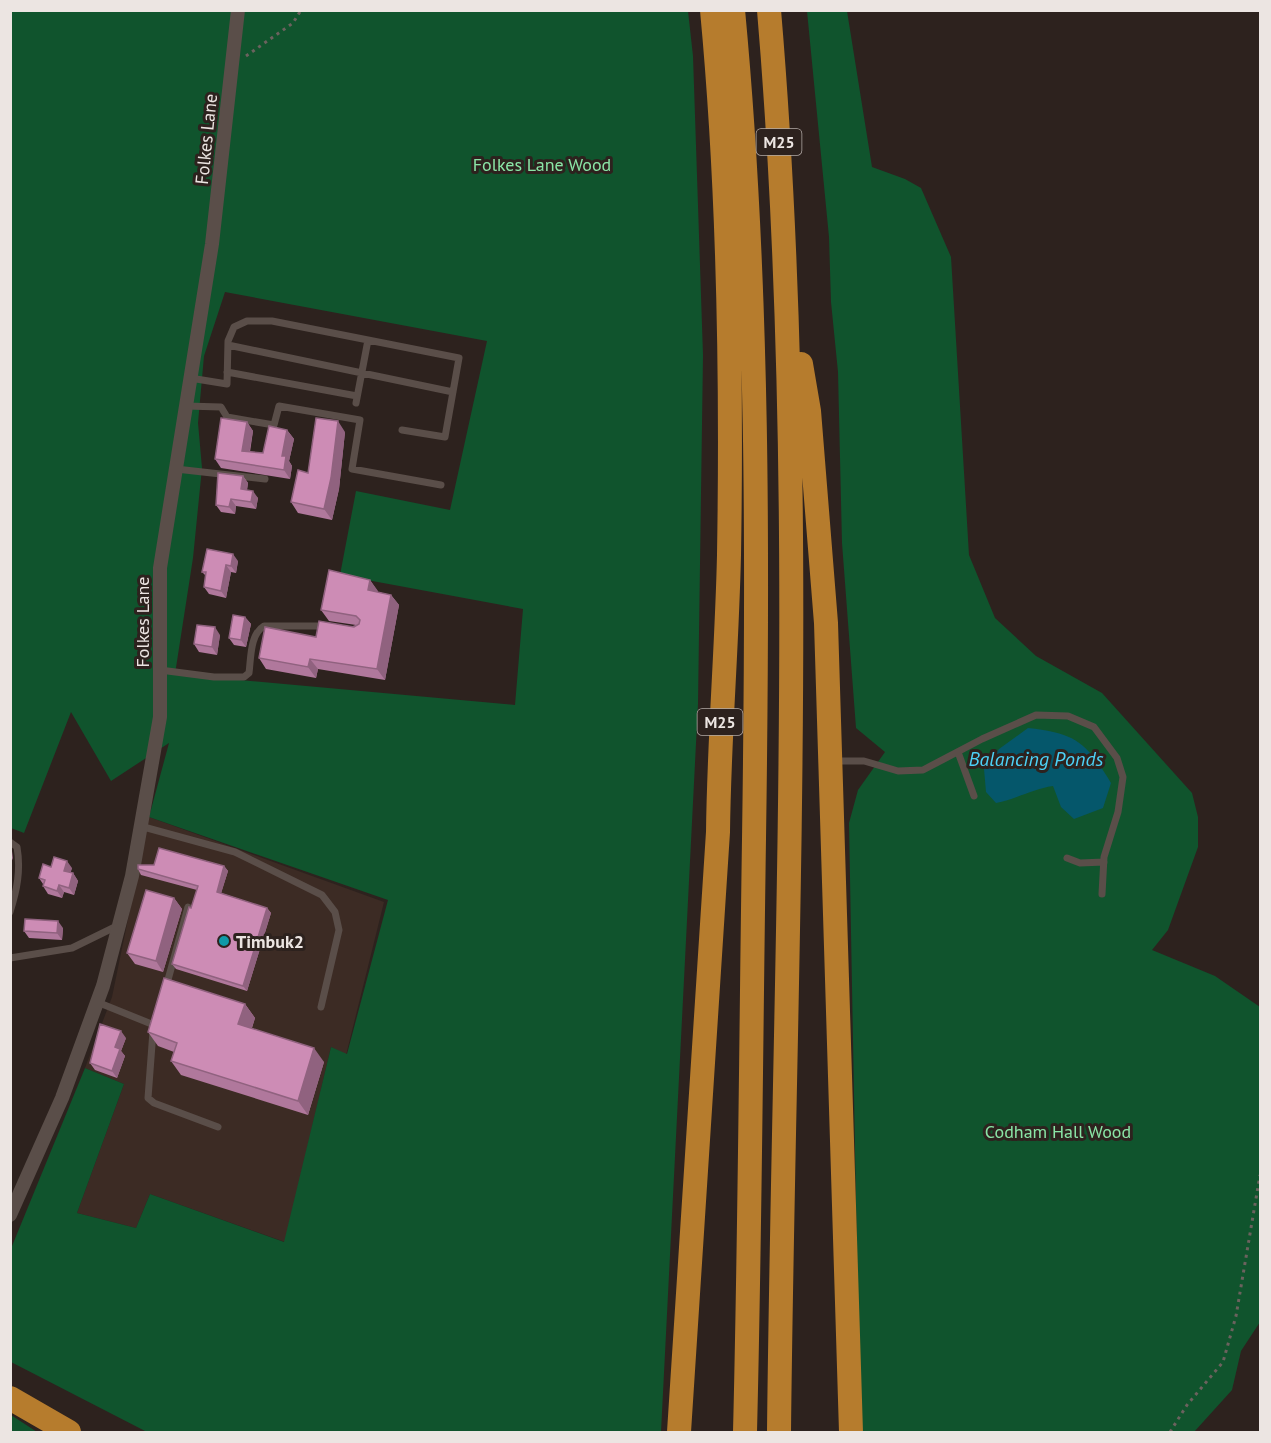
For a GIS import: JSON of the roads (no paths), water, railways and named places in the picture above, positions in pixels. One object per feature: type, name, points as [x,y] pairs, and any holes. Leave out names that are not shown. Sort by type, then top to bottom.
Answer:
[{"type":"highway","name":"M25","points":[[679,1432],[718,844],[719,741],[729,554],[726,214],[712,10]]},
{"type":"highway","name":"M25","points":[[734,10],[752,302],[756,490],[756,756],[746,1432]]},
{"type":"highway","name":"M25","points":[[769,10],[787,273],[790,618],[779,1432]]},
{"type":"highway","name":"M25","points":[[787,273],[809,411],[826,623],[851,1432]]},
{"type":"highway","points":[[10,1398],[69,1432]]},
{"type":"street","name":"Folkes Lane","points":[[10,1215],[62,1098],[97,1002],[119,925],[140,826],[160,717],[160,568],[212,244],[238,10]]},
{"type":"lane","points":[[190,378],[227,384],[228,345],[234,327],[247,321],[272,321],[459,358],[445,437],[402,430]]},
{"type":"lane","points":[[227,372],[357,400],[368,340]]},
{"type":"lane","points":[[228,345],[453,392]]},
{"type":"lane","points":[[186,406],[221,407],[227,417],[274,425],[279,406],[360,420],[352,469],[441,486]]},
{"type":"lane","points":[[176,469],[265,479]]},
{"type":"lane","points":[[160,670],[214,677],[244,677],[249,673],[255,636],[264,626],[334,627]]},
{"type":"lane","points":[[830,760],[864,762],[898,771],[922,770],[1036,715],[1068,716],[1094,727],[1117,758],[1123,777],[1118,812],[1104,862],[1102,894]]},
{"type":"lane","points":[[958,752],[974,796]]},
{"type":"lane","points":[[140,826],[235,852],[327,900],[335,912],[339,930],[321,1007]]},
{"type":"lane","points":[[10,842],[18,847],[20,861],[18,886],[10,912]]},
{"type":"lane","points":[[1067,858],[1080,862],[1104,862]]},
{"type":"lane","points":[[165,992],[188,907]]},
{"type":"lane","points":[[10,958],[72,948],[119,925]]},
{"type":"lane","points":[[97,1002],[153,1025]]},
{"type":"lane","points":[[159,1010],[153,1025],[147,1098],[154,1103],[218,1127]]},
{"type":"water","name":"Balancing Ponds","points":[[1028,728],[1058,733],[1079,742],[1087,749],[1111,783],[1103,808],[1074,819],[1061,807],[1053,786],[996,803],[986,792],[984,769],[999,749]]},
{"type":"place","name":"Timbuk2","points":[[224,941]]},
{"type":"park label","name":"Folkes Lane Wood","points":[[542,164]]},
{"type":"park label","name":"Codham Hall Wood","points":[[1058,1131]]}]
